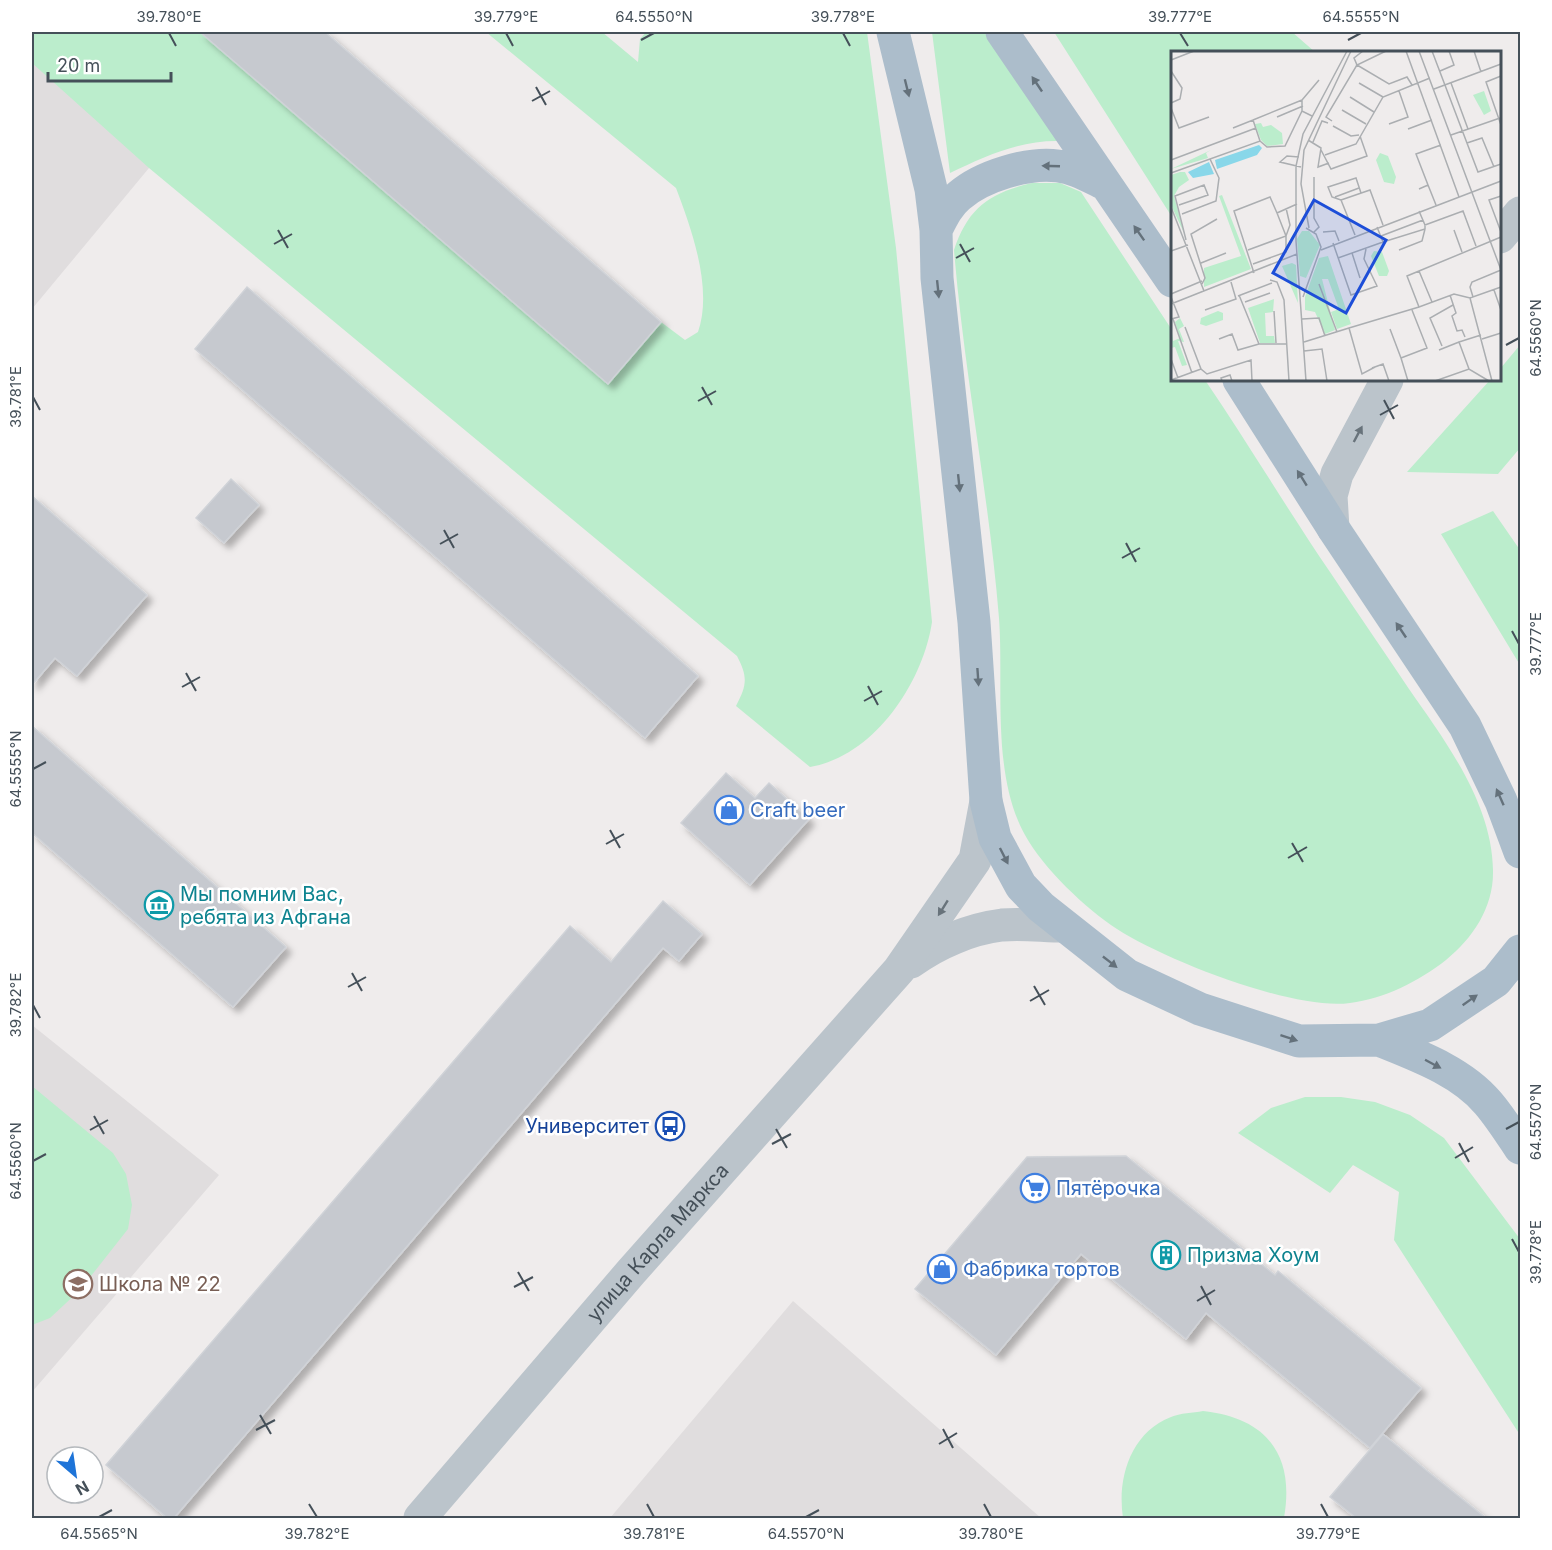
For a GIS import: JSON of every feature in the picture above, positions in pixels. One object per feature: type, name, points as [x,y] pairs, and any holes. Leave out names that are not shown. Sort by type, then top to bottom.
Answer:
[{"type":"main road","points":[[893,32],[931,189],[936,230],[937,278],[974,622],[986,801],[995,837],[1021,886],[1064,926],[1127,975],[1200,1009],[1299,1041],[1379,1040],[1430,1025],[1496,981],[1521,951]]},
{"type":"main road","points":[[1002,32],[1171,278]]},
{"type":"main road","points":[[936,230],[946,210],[959,196],[972,187],[1006,173],[1040,165],[1058,166],[1079,171],[1105,184]]},
{"type":"main road","points":[[1240,381],[1333,528],[1465,726],[1502,801],[1521,852]]},
{"type":"main road","points":[[1379,1040],[1418,1056],[1464,1082],[1487,1101],[1521,1148]]},
{"type":"street","points":[[1501,236],[1521,213]]},
{"type":"street","points":[[1333,528],[1331,496],[1337,474],[1386,381]]},
{"type":"street","points":[[899,970],[975,860],[986,801]]},
{"type":"street","points":[[899,970],[928,949],[975,932],[1003,925],[1064,926]]},
{"type":"street","name":"улица Карла Маркса","points":[[420,1518],[631,1272],[899,970]]},
{"type":"shaded area","points":[[32,32],[137,32],[149,168],[32,309]]},
{"type":"shaded area","name":"Школа № 22","points":[[32,1025],[219,1175],[32,1392]]},
{"type":"shaded area","points":[[793,1301],[1041,1518],[610,1518]]},
{"type":"green space","points":[[32,32],[200,32],[608,384],[661,322],[685,340],[698,332],[702,315],[702,279],[688,222],[676,188],[486,32],[602,32],[638,62],[640,39],[646,32],[867,32],[896,248],[932,622],[927,645],[918,668],[907,691],[892,713],[875,732],[855,748],[834,760],[810,767],[736,706],[745,681],[737,656],[149,168],[32,63]]},
{"type":"green space","points":[[932,32],[984,32],[1060,141],[1017,146],[950,173]]},
{"type":"green space","points":[[1054,32],[1292,32],[1314,51],[1171,51],[1171,215]]},
{"type":"green space","points":[[1032,183],[1060,183],[1081,192],[1171,328],[1171,381],[1206,381],[1314,548],[1438,730],[1476,797],[1491,845],[1492,884],[1486,909],[1473,932],[1456,951],[1436,968],[1401,988],[1363,1001],[1326,1003],[1264,991],[1197,968],[1138,941],[1105,921],[1054,874],[1025,835],[1014,811],[1003,757],[999,618],[995,572],[958,296],[954,250],[966,223],[982,204],[1017,187]]},
{"type":"green space","points":[[1520,345],[1520,448],[1498,474],[1407,472],[1489,381],[1501,381],[1501,368]]},
{"type":"green space","points":[[1493,511],[1520,550],[1520,665],[1441,534]]},
{"type":"green space","points":[[32,1086],[113,1153],[126,1174],[132,1205],[128,1229],[80,1290],[50,1318],[32,1325]]},
{"type":"green space","points":[[1305,1097],[1341,1097],[1375,1102],[1410,1115],[1444,1138],[1520,1239],[1520,1435],[1394,1240],[1399,1192],[1353,1165],[1330,1193],[1238,1133],[1271,1108]]},
{"type":"green space","points":[[1203,1411],[1225,1415],[1244,1422],[1260,1431],[1272,1444],[1280,1458],[1285,1476],[1284,1518],[1123,1518],[1122,1488],[1129,1459],[1136,1446],[1157,1424],[1171,1417]]},
{"type":"building","points":[[200,32],[325,32],[661,322],[608,384]]},
{"type":"building","points":[[247,287],[698,676],[645,738],[195,349]]},
{"type":"building","points":[[231,479],[259,505],[224,543],[196,518]]},
{"type":"building","points":[[32,496],[147,595],[77,676],[55,658],[32,685]]},
{"type":"building","points":[[32,726],[286,947],[233,1007],[32,833]]},
{"type":"building","points":[[726,773],[755,798],[769,783],[809,819],[750,885],[681,823]]},
{"type":"building","points":[[663,901],[702,934],[679,961],[663,948],[174,1518],[167,1518],[106,1465],[570,926],[611,962]]},
{"type":"building","name":"Призма Хоум","points":[[1126,1156],[1275,1275],[1278,1271],[1421,1388],[1370,1448],[1206,1313],[1186,1339],[1081,1254],[996,1355],[915,1289],[1027,1157]]},
{"type":"building","points":[[1383,1434],[1486,1518],[1356,1518],[1330,1497]]},
{"type":"place","name":"Craft beer","points":[[729,810]]},
{"type":"place","name":"Мы помним Вас, ребята из Афгана","points":[[159,905]]},
{"type":"place","name":"Университет","points":[[670,1126]]},
{"type":"place","name":"Пятёрочка","points":[[1035,1188]]},
{"type":"place","name":"Призма Хоум","points":[[1166,1255]]},
{"type":"place","name":"Фабрика тортов","points":[[942,1269]]},
{"type":"place","name":"Школа № 22","points":[[78,1284]]}]
